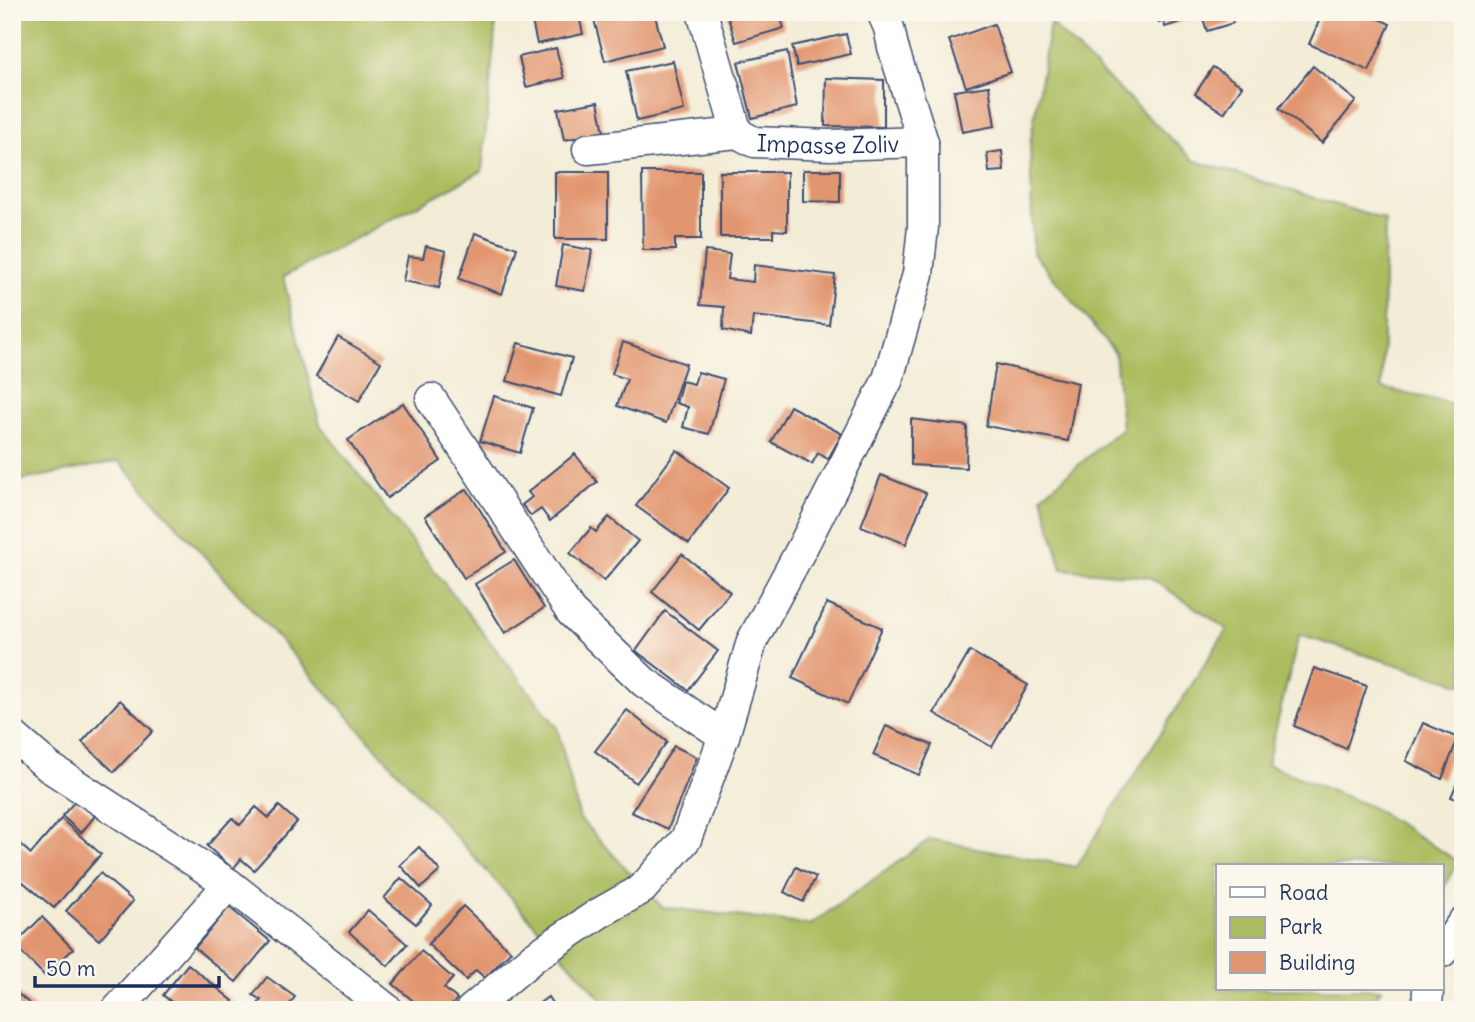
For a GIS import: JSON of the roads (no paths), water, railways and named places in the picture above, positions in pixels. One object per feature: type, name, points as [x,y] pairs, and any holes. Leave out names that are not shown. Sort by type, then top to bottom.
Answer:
[{"type":"street","name":"Impasse Zoliv","points":[[702,12],[737,133]]},
{"type":"street","points":[[471,1010],[534,957],[598,914],[642,889],[686,839],[724,736],[752,641],[888,379],[918,274],[923,227],[923,142],[889,28],[881,12]]},
{"type":"street","name":"Impasse Zoliv","points":[[588,149],[737,133],[754,142],[830,145],[923,142]]},
{"type":"street","points":[[431,399],[571,612],[644,682],[724,736]]},
{"type":"street","points":[[12,735],[49,767],[229,884],[388,1010]]},
{"type":"street","points":[[117,1010],[229,884]]},
{"type":"street","points":[[1444,949],[1463,922]]},
{"type":"street","points":[[1427,1010],[1428,990]]}]
